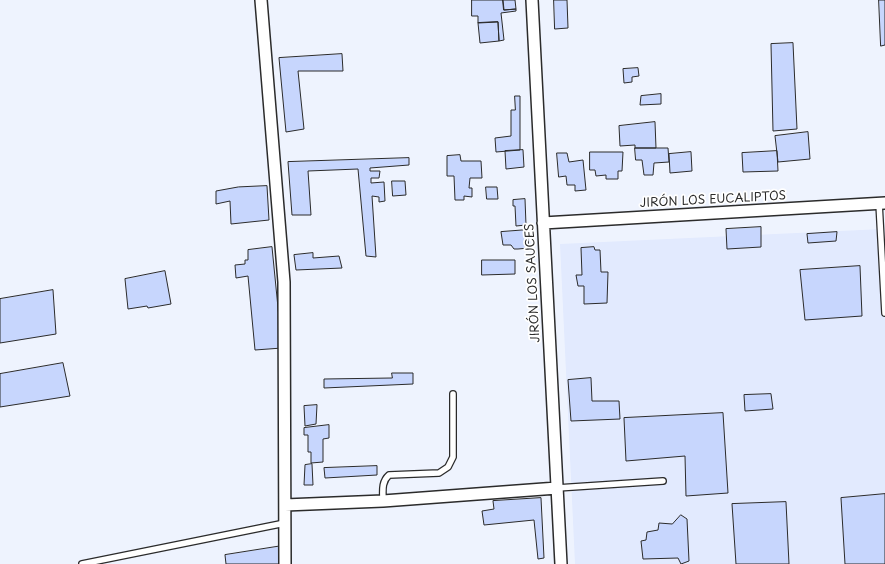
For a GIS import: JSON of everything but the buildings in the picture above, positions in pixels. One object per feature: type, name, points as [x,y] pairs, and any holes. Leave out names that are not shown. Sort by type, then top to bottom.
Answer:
[{"type":"street","points":[[261,0],[284,282],[285,564]]},
{"type":"street","name":"JIRÓN LOS SAUCES","points":[[532,0],[561,564]]},
{"type":"street","name":"JIRÓN LOS EUCALIPTOS","points":[[543,223],[882,203]]},
{"type":"street","points":[[285,505],[383,501],[557,488]]},
{"type":"lane","points":[[882,203],[885,313]]},
{"type":"lane","points":[[383,501],[382,485],[388,475],[439,474],[448,467],[453,458],[453,394]]},
{"type":"lane","points":[[557,488],[662,481]]},
{"type":"lane","points":[[82,564],[285,523]]},
{"type":"shaded area","points":[[883,229],[885,296],[885,564],[575,564],[560,244]]}]
